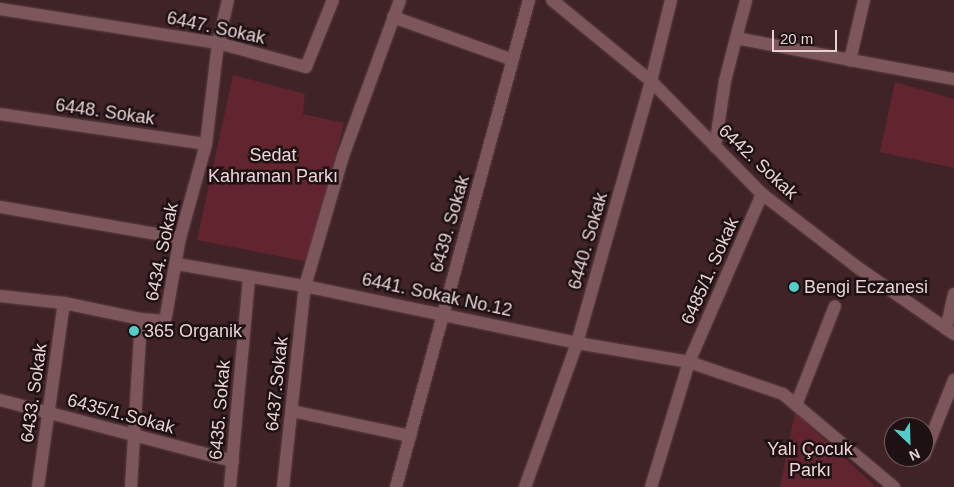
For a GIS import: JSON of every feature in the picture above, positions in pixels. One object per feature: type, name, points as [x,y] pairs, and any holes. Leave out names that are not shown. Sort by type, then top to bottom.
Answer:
[{"type":"street","name":"6434. Sokak","points":[[131,487],[141,319],[165,321],[177,264],[180,238],[206,144],[218,43],[228,0]]},
{"type":"street","name":"6447. Sokak","points":[[0,9],[218,43],[306,67],[333,0]]},
{"type":"street","name":"6437.Sokak","points":[[283,487],[305,286],[343,156],[400,0]]},
{"type":"street","name":"6439. Sokak","points":[[396,487],[529,0]]},
{"type":"street","name":"6442. Sokak","points":[[552,0],[652,81],[715,148],[762,194],[857,268],[950,332]]},
{"type":"street","name":"6440. Sokak","points":[[525,487],[577,343],[652,81],[671,0]]},
{"type":"street","points":[[715,148],[725,81],[746,0]]},
{"type":"street","points":[[850,60],[864,0]]},
{"type":"street","points":[[393,17],[514,60]]},
{"type":"street","points":[[736,38],[954,79]]},
{"type":"street","name":"6448. Sokak","points":[[0,114],[206,144]]},
{"type":"street","name":"6485/1. Sokak","points":[[651,487],[689,362],[762,194]]},
{"type":"street","points":[[0,207],[180,238]]},
{"type":"street","name":"6441. Sokak No.12","points":[[177,264],[305,286],[577,343],[689,362],[783,394],[894,487]]},
{"type":"street","name":"6435. Sokak","points":[[230,487],[249,277]]},
{"type":"street","points":[[950,332],[954,294]]},
{"type":"street","points":[[0,296],[64,303],[141,319]]},
{"type":"street","name":"6433. Sokak","points":[[38,487],[50,413],[64,303]]},
{"type":"street","points":[[796,405],[835,306]]},
{"type":"street","points":[[934,430],[954,380]]},
{"type":"street","name":"6435/1.Sokak","points":[[0,400],[233,461]]},
{"type":"street","points":[[292,410],[410,436]]},
{"type":"green space","name":"Sedat Kahraman Parkı","points":[[233,75],[305,94],[303,114],[344,123],[309,262],[197,240]]},
{"type":"green space","points":[[895,82],[954,99],[954,168],[880,152]]},
{"type":"green space","name":"Yalı Çocuk Parkı","points":[[795,412],[876,487],[780,487]]},
{"type":"place","name":"Bengi Eczanesi","points":[[794,287]]},
{"type":"place","name":"365 Organik","points":[[134,331]]}]
